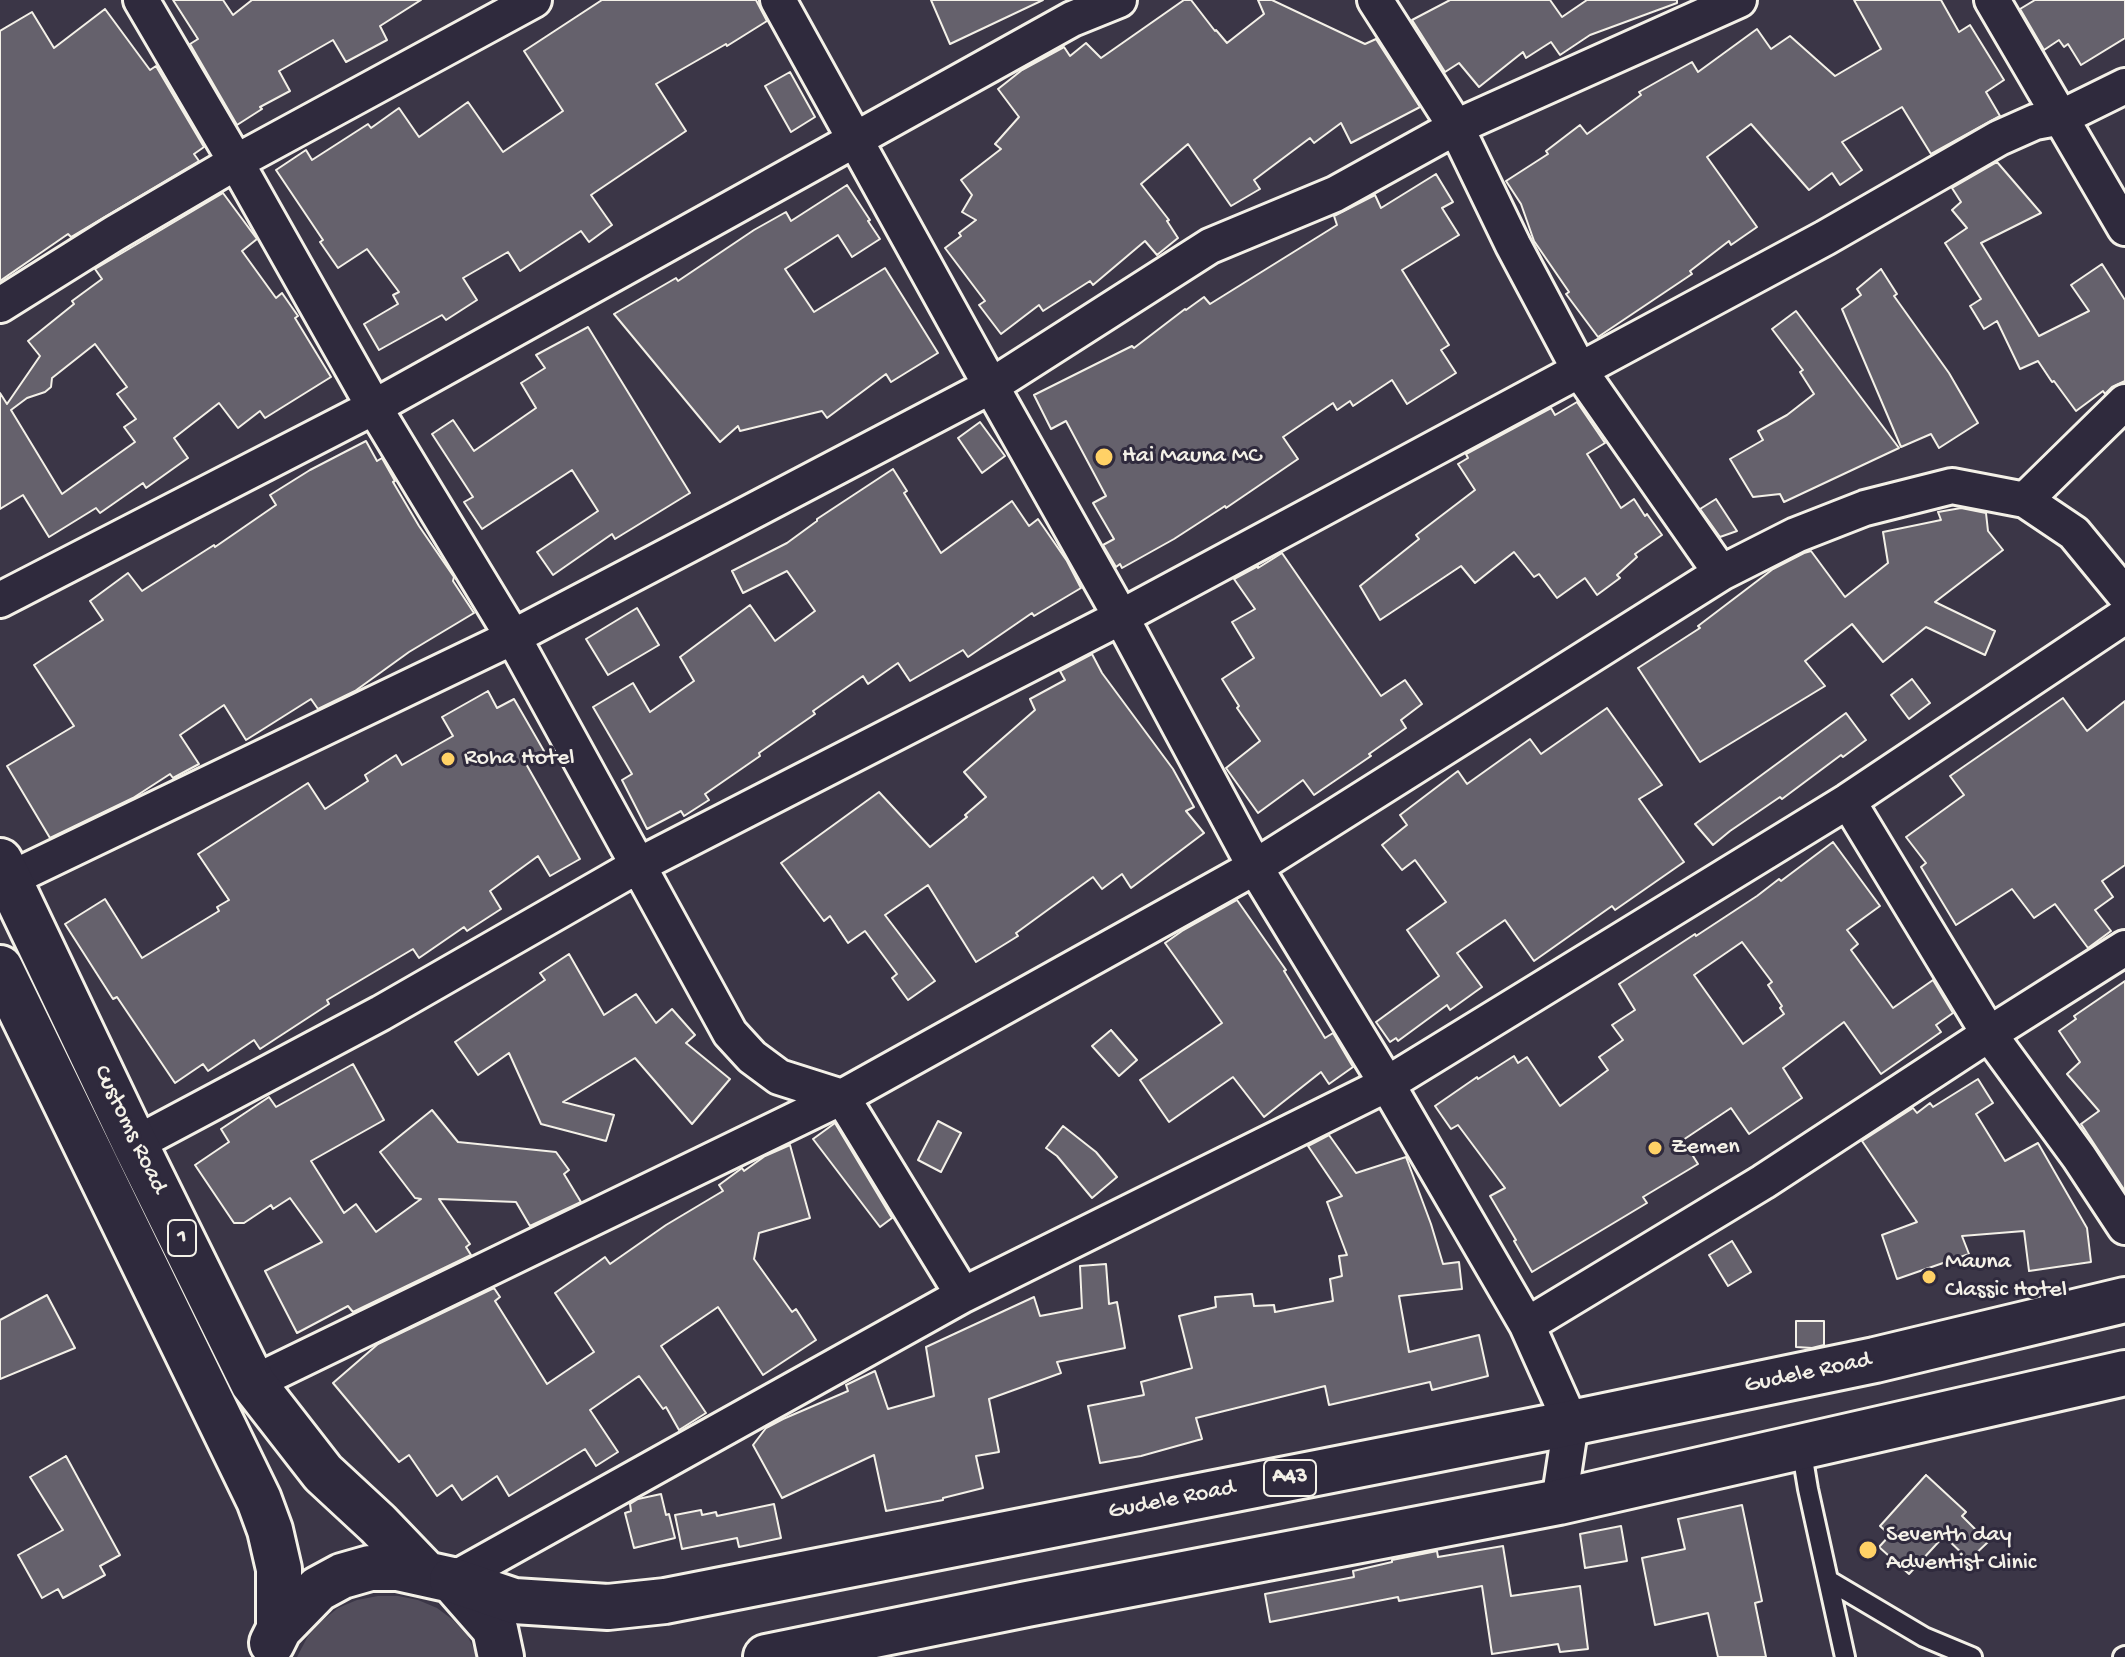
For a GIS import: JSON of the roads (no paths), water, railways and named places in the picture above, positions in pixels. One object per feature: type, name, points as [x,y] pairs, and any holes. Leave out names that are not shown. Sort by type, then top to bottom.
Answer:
[{"type":"main road","name":"Customs Road","points":[[5,870],[253,1383],[323,1473],[439,1576]]},
{"type":"main road","name":"Customs Road","points":[[0,968],[259,1500],[279,1569],[266,1646]]},
{"type":"main road","name":"Gudele Road","points":[[439,1576],[514,1601],[608,1607],[665,1601],[1571,1423],[1875,1360],[2125,1300]]},
{"type":"main road","points":[[766,1657],[845,1650],[1012,1607],[1559,1502],[2125,1373]]},
{"type":"main road","name":"1","points":[[266,1646],[318,1589],[342,1576],[370,1568],[398,1568],[439,1576],[495,1629],[501,1657]]},
{"type":"street","points":[[141,0],[374,407],[513,637],[730,1033],[752,1057],[779,1077],[842,1097],[963,1295]]},
{"type":"street","points":[[0,305],[236,162],[534,0]]},
{"type":"street","points":[[778,0],[1121,617],[1255,867],[1387,1084],[1527,1325],[1571,1423],[1559,1502]]},
{"type":"street","points":[[0,600],[374,407],[1072,19],[1119,0]]},
{"type":"street","points":[[1375,0],[1456,127],[1513,245],[1580,371],[1721,573]]},
{"type":"street","points":[[5,870],[513,637],[991,386],[1210,246],[1335,194],[1456,127],[1739,0]]},
{"type":"street","points":[[1992,0],[2125,228]]},
{"type":"street","points":[[135,1144],[381,1013],[637,866],[1121,617],[1825,238],[1999,138],[2035,122],[2062,117],[2125,86]]},
{"type":"street","points":[[2025,500],[2125,402]]},
{"type":"street","points":[[253,1383],[842,1097],[1255,867],[1721,573],[1796,535],[1865,508],[1952,486],[2025,500],[2074,533],[2125,595]]},
{"type":"street","points":[[439,1576],[963,1295],[1387,1084],[1848,801],[2125,616]]},
{"type":"street","points":[[1848,801],[1989,1034],[2079,1157],[2125,1227]]},
{"type":"street","points":[[1527,1325],[1763,1182],[2125,948]]},
{"type":"lane","points":[[1801,1447],[1845,1657]]},
{"type":"lane","points":[[1828,1580],[1924,1637],[1972,1657]]},
{"type":"place","name":"Hai Mauna MC","points":[[1104,457]]},
{"type":"place","name":"Roha Hotel","points":[[448,759]]},
{"type":"place","name":"Zemen","points":[[1655,1148]]},
{"type":"place","name":"Mauna Classic Hotel","points":[[1929,1277]]},
{"type":"place","name":"Seventh day Adventist Clinic","points":[[1868,1550]]}]
